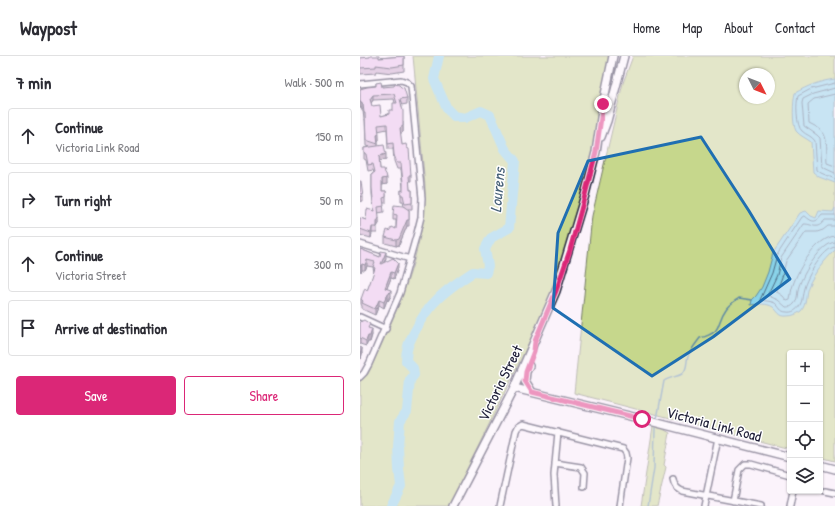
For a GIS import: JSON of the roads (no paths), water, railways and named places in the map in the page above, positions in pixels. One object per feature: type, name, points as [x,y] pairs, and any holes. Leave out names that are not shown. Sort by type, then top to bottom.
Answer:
[{"type":"main road","name":"Victoria Street","points":[[596,152],[603,104],[614,56]]},
{"type":"main road","name":"Victoria Street","points":[[453,506],[514,388],[556,291],[570,250],[596,152],[607,120],[624,56]]},
{"type":"main road","points":[[532,392],[525,381],[525,377],[534,351],[535,341]]},
{"type":"main road","name":"Victoria Link Road","points":[[514,388],[787,456]]},
{"type":"main road","points":[[823,466],[835,469]]},
{"type":"street","points":[[360,84],[402,80],[407,82],[412,88],[422,198],[421,217],[400,293],[370,364],[360,377]]},
{"type":"street","points":[[360,244],[410,259]]},
{"type":"street","points":[[360,318],[386,329]]},
{"type":"street","points":[[500,506],[518,427],[526,424],[621,448],[627,458],[620,506]]},
{"type":"street","points":[[556,506],[554,483],[558,432]]},
{"type":"street","points":[[704,506],[718,438]]},
{"type":"street","points":[[555,463],[582,467],[585,473],[584,487]]},
{"type":"street","points":[[734,501],[739,470],[745,464],[787,474]]},
{"type":"street","points":[[673,479],[677,489],[749,505],[761,506]]},
{"type":"street","points":[[825,491],[835,493]]},
{"type":"street","points":[[790,506],[792,494]]},
{"type":"water","points":[[835,79],[835,183],[819,177],[813,172],[811,142],[796,131],[793,112],[795,93],[814,84]]},
{"type":"water","points":[[835,208],[835,250],[813,277],[808,287],[801,311],[793,315],[784,316],[780,315],[773,307],[768,305],[751,305],[752,300],[762,287],[773,253],[800,213],[806,211],[811,216],[816,218],[819,211],[833,212]]},
{"type":"waterway","name":"Lourens","points":[[391,506],[401,486],[398,446],[400,421],[407,411],[410,380],[414,375],[413,368],[406,361],[407,349],[420,321],[439,297],[473,272],[486,273],[488,266],[485,249],[491,238],[509,228],[515,161],[505,149],[490,115],[481,111],[465,118],[454,116],[447,109],[434,79],[439,56]]},
{"type":"waterway","points":[[657,419],[664,381],[684,372],[689,354],[694,346],[700,338],[708,336],[716,330],[723,314],[729,306],[739,298],[752,300]]},
{"type":"waterway","points":[[648,506],[654,468],[655,428]]}]
